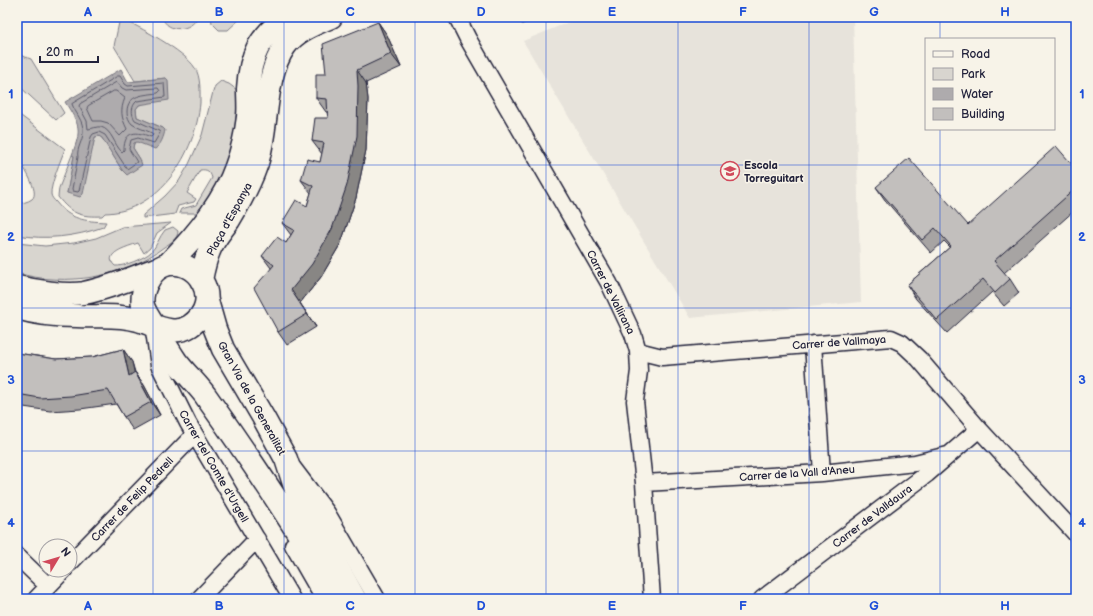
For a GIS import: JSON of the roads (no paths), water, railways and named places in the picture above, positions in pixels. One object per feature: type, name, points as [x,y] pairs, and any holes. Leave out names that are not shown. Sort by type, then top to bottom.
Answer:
[{"type":"main road","points":[[286,17],[271,30],[262,41],[251,64],[248,89],[248,116],[243,145],[236,168],[227,189],[201,228],[184,248],[162,266],[144,288],[143,304],[153,325],[177,362],[203,393],[296,528],[338,599]]},
{"type":"main road","name":"Plaça d'Espanya","points":[[201,280],[209,250],[246,191],[257,163],[275,65],[289,42],[303,30],[331,17]]},
{"type":"main road","points":[[17,286],[42,291],[82,293],[126,281],[162,266],[181,265],[189,267],[201,280],[206,289],[207,301],[203,312],[197,320],[188,327],[176,331],[163,329],[126,317],[52,315],[17,308]]},
{"type":"main road","name":"Gran Via de la Generalitat","points":[[207,301],[215,329],[223,348],[286,459],[298,496],[355,599]]},
{"type":"street","name":"Carrer de Vallirana","points":[[457,17],[468,39],[609,283],[633,334],[638,351],[639,370],[635,401],[644,483],[652,599]]},
{"type":"street","name":"Carrer del Comte d'Urgell","points":[[153,325],[159,365],[194,435],[292,599]]},
{"type":"street","name":"Carrer de Vallmaya","points":[[638,351],[662,357],[891,338],[902,343],[919,359],[979,429],[1076,534]]},
{"type":"street","points":[[813,344],[822,473]]},
{"type":"street","name":"Carrer de Valldaura","points":[[762,599],[927,474],[979,429]]},
{"type":"street","name":"Carrer de Felip Pedrell","points":[[78,555],[194,435]]},
{"type":"street","name":"Carrer de la Vall d'Aneu","points":[[644,483],[822,473],[915,463],[948,455]]},
{"type":"street","points":[[286,459],[327,513],[377,599]]},
{"type":"street","points":[[259,473],[272,506],[324,599]]},
{"type":"street","points":[[199,599],[257,539]]},
{"type":"street","points":[[17,556],[48,586]]},
{"type":"street","points":[[36,599],[56,578]]},
{"type":"water","points":[[121,69],[128,82],[166,78],[168,80],[169,100],[139,105],[136,109],[137,117],[165,130],[162,140],[155,149],[137,142],[134,143],[133,148],[142,165],[127,175],[122,170],[102,138],[99,136],[95,137],[83,194],[80,197],[67,193],[74,156],[72,155],[77,139],[78,127],[65,102]]},
{"type":"place","name":"Escola Torreguitart","points":[[730,171]]}]
